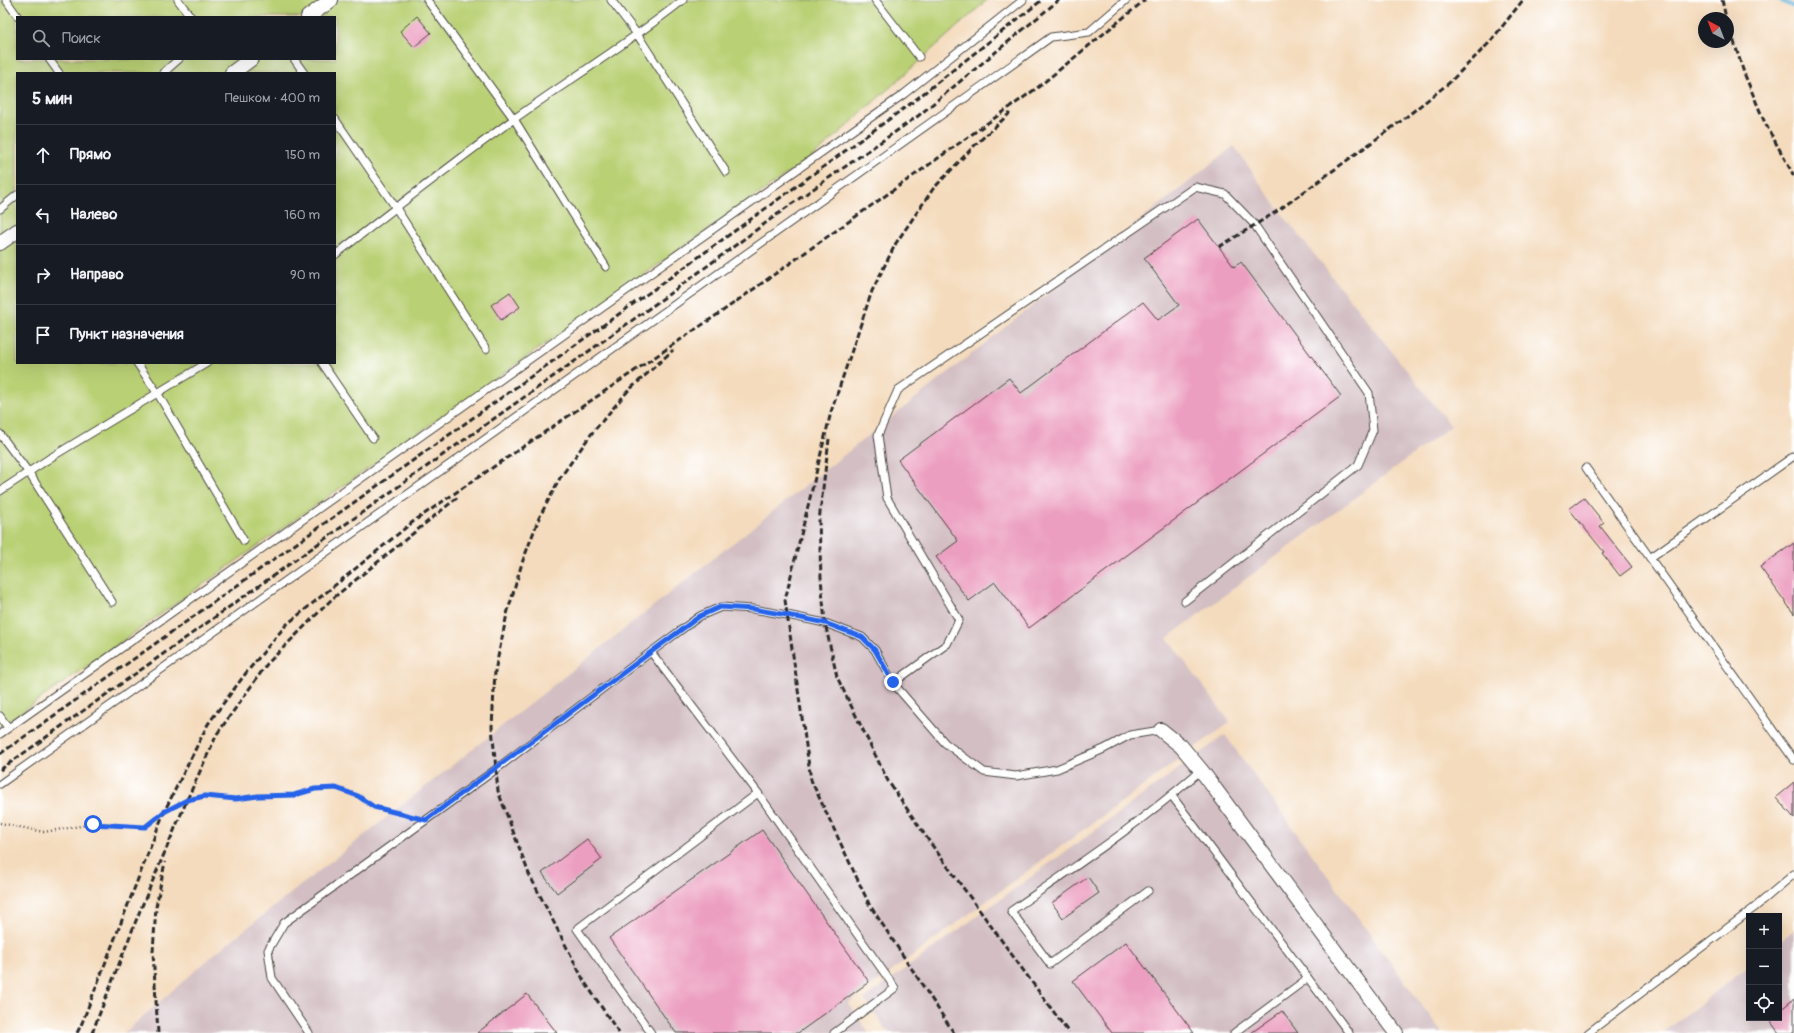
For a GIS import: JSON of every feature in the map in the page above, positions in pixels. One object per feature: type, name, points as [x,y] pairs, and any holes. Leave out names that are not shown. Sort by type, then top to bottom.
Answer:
[{"type":"street","points":[[309,16],[331,0]]},
{"type":"street","points":[[233,72],[250,60]]},
{"type":"street","points":[[0,243],[16,232]]},
{"type":"street","points":[[1161,730],[1181,746],[1202,770],[1396,1033]]},
{"type":"lane","points":[[6,0],[17,16]]},
{"type":"lane","points":[[178,0],[190,16]]},
{"type":"lane","points":[[427,0],[514,119],[606,267]]},
{"type":"lane","points":[[611,0],[637,34],[726,172]]},
{"type":"lane","points":[[336,254],[514,119],[637,34],[683,0]]},
{"type":"lane","points":[[875,0],[919,57]]},
{"type":"lane","points":[[0,734],[904,94],[1023,0]]},
{"type":"lane","points":[[0,784],[1051,37],[1089,32],[1126,0]]},
{"type":"lane","points":[[50,60],[58,72]]},
{"type":"lane","points":[[164,72],[178,60]]},
{"type":"lane","points":[[295,60],[303,72]]},
{"type":"lane","points":[[336,120],[396,208],[486,350]]},
{"type":"lane","points":[[893,682],[946,644],[959,620],[887,498],[878,435],[898,390],[1195,187],[1225,194],[1254,224],[1369,393],[1373,430],[1358,464],[1185,601]]},
{"type":"lane","points":[[0,209],[16,196]]},
{"type":"lane","points":[[138,364],[158,394],[244,541]]},
{"type":"lane","points":[[0,491],[50,458],[205,364]]},
{"type":"lane","points":[[323,364],[373,438]]},
{"type":"lane","points":[[0,434],[29,473],[112,602]]},
{"type":"lane","points":[[1650,558],[1794,456]]},
{"type":"lane","points":[[1586,468],[1794,760]]},
{"type":"lane","points":[[310,1033],[272,978],[268,950],[284,923],[426,820],[700,616],[720,607],[753,609],[825,623],[862,637],[875,650],[893,682],[945,743],[984,772],[1016,776],[1057,769],[1104,749],[1130,735],[1161,730]]},
{"type":"lane","points":[[651,652],[758,793],[895,988],[834,1033]]},
{"type":"lane","points":[[0,716],[8,728]]},
{"type":"lane","points":[[1148,891],[1050,964],[1011,911],[1108,844],[1172,796],[1202,770]]},
{"type":"lane","points":[[650,1033],[577,929],[758,793]]},
{"type":"lane","points":[[1172,796],[1349,1033]]},
{"type":"lane","points":[[1588,1033],[1754,908],[1794,874]]},
{"type":"lane","points":[[1234,1033],[1308,978]]},
{"type":"path","points":[[0,823],[44,832],[93,824],[145,827],[164,812],[187,800],[205,796],[236,799],[258,796],[294,795],[315,789],[336,788],[358,796],[374,807],[426,820]]},
{"type":"shaded area","points":[[1234,146],[1279,210],[1451,426],[1167,638],[1230,722],[848,1003],[869,1033],[124,1033],[218,951]]},
{"type":"shaded area","points":[[1225,735],[1442,1033],[889,1033],[864,999]]},
{"type":"shaded area","points":[[1794,930],[1794,1033],[1663,1033],[1746,968],[1746,1021],[1782,1021],[1782,940]]},
{"type":"green space","points":[[0,0],[987,0],[817,153],[0,727]]},
{"type":"building","points":[[417,16],[431,33],[414,47],[400,31]]},
{"type":"building","points":[[1198,219],[1234,267],[1241,262],[1341,396],[1029,628],[995,582],[969,601],[936,557],[958,541],[898,460],[1009,378],[1021,393],[1143,302],[1158,320],[1179,305],[1144,258]]},
{"type":"building","points":[[510,292],[520,307],[501,320],[491,305]]},
{"type":"building","points":[[1584,498],[1604,523],[1600,526],[1632,567],[1620,576],[1602,553],[1604,552],[1569,509]]},
{"type":"building","points":[[1794,543],[1794,614],[1760,567]]},
{"type":"building","points":[[1794,782],[1794,818],[1776,797]]},
{"type":"building","points":[[762,830],[869,982],[798,1033],[676,1033],[609,938]]},
{"type":"building","points":[[587,839],[602,859],[557,893],[542,873]]},
{"type":"building","points":[[1088,877],[1099,893],[1063,918],[1052,903]]},
{"type":"building","points":[[1126,942],[1194,1033],[1112,1033],[1073,981]]},
{"type":"building","points":[[527,994],[557,1033],[477,1033]]},
{"type":"building","points":[[1794,999],[1794,1033],[1779,1033],[1770,1021],[1782,1021],[1782,1009]]},
{"type":"building","points":[[1282,1011],[1298,1033],[1251,1033]]},
{"type":"waterway","points":[[1779,0],[1794,7]]},
{"type":"railway","points":[[0,754],[664,282],[910,104],[1042,0]]},
{"type":"railway","points":[[0,770],[672,292],[790,205],[918,116],[1059,0]]},
{"type":"railway","points":[[77,1033],[164,812],[208,724],[246,673],[286,625],[414,521],[727,308],[1037,88],[1145,0]]},
{"type":"railway","points":[[1219,247],[1279,210],[1401,121],[1449,83],[1490,42],[1523,0]]},
{"type":"railway","points":[[1722,0],[1725,12]]},
{"type":"railway","points":[[1734,42],[1744,73],[1765,123],[1794,176]]},
{"type":"railway","points":[[954,1033],[869,904],[811,780],[785,600],[831,412],[872,291],[896,243],[933,189],[974,146],[1010,113]]},
{"type":"railway","points":[[619,1033],[584,981],[529,874],[498,791],[492,727],[495,671],[507,614],[522,563],[539,518],[560,478],[592,433],[627,392],[673,350]]},
{"type":"railway","points":[[829,439],[819,521],[821,578],[825,623],[837,677],[888,781],[929,841],[1069,1033]]},
{"type":"railway","points":[[92,1033],[139,913],[217,734],[267,664],[332,599],[458,497]]},
{"type":"railway","points":[[158,1033],[153,952],[156,907],[165,862]]},
{"type":"route","points":[[93,824],[145,827],[164,812],[187,800],[205,796],[236,799],[258,796],[294,795],[315,789],[336,788],[358,796],[374,807],[426,820],[700,616],[720,607],[753,609],[825,623],[862,637],[875,650],[893,682]]}]
